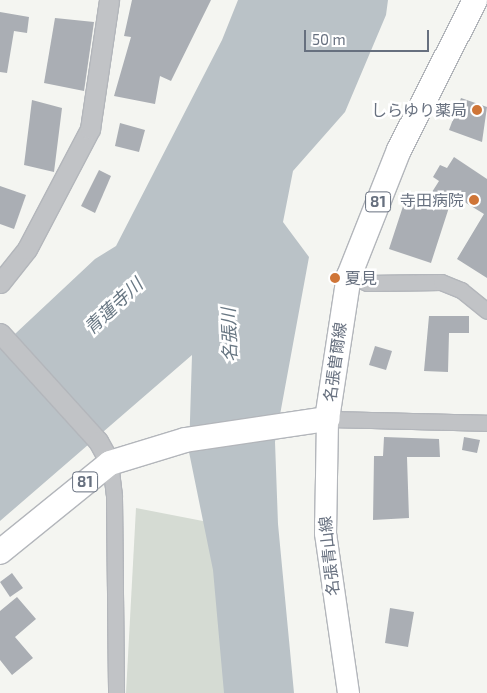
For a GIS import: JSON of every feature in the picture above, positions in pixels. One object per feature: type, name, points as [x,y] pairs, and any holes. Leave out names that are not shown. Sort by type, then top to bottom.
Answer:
[{"type":"main road","name":"名張曽爾線","points":[[0,552],[110,463],[185,440],[327,419],[349,276],[399,150],[475,0]]},
{"type":"main road","name":"名張青山線","points":[[327,419],[325,533],[348,693]]},
{"type":"street","points":[[0,283],[27,249],[90,129],[109,0]]},
{"type":"street","points":[[349,276],[367,283],[441,282],[461,290],[487,311]]},
{"type":"street","points":[[0,333],[98,441],[110,463],[114,507],[116,693]]},
{"type":"street","points":[[327,419],[487,422]]},
{"type":"shaded area","points":[[136,508],[208,522],[249,693],[126,693]]},
{"type":"water","points":[[238,0],[388,0],[386,15],[345,112],[293,171],[283,222],[309,257],[275,442],[278,524],[294,693],[224,693],[213,570],[189,452],[192,355],[0,521],[0,348],[95,259],[116,246],[222,40]]},
{"type":"building","points":[[132,0],[211,0],[171,81],[160,76],[155,104],[114,96],[131,37],[124,36]]},
{"type":"building","points":[[0,12],[29,17],[27,33],[14,31],[7,73],[0,72]]},
{"type":"building","points":[[55,18],[94,22],[84,91],[44,83]]},
{"type":"building","points":[[461,98],[487,107],[482,142],[449,130]]},
{"type":"building","points":[[32,100],[62,108],[54,172],[24,165]]},
{"type":"building","points":[[120,123],[145,130],[139,152],[115,146]]},
{"type":"building","points":[[454,157],[487,179],[487,278],[457,259],[484,214],[453,195],[431,263],[389,249],[407,194],[427,200],[439,181],[433,177],[440,165],[447,168]]},
{"type":"building","points":[[99,170],[111,176],[95,213],[81,206]]},
{"type":"building","points":[[0,186],[26,195],[14,229],[0,224]]},
{"type":"building","points":[[429,316],[469,316],[469,333],[449,333],[448,372],[424,371]]},
{"type":"building","points":[[375,346],[392,351],[386,370],[369,365]]},
{"type":"building","points":[[384,437],[439,439],[440,457],[407,457],[409,518],[373,520],[374,456],[383,456]]},
{"type":"building","points":[[464,437],[480,440],[477,453],[462,450]]},
{"type":"building","points":[[12,573],[23,588],[10,597],[0,582]]},
{"type":"building","points":[[17,597],[36,619],[15,637],[33,658],[12,675],[0,660],[0,611]]},
{"type":"building","points":[[390,608],[414,612],[408,647],[385,643]]},
{"type":"place","name":"しらゆり薬局","points":[[477,110]]},
{"type":"place","name":"寺田病院","points":[[474,200]]},
{"type":"place","name":"夏見","points":[[335,278]]},
{"type":"water label","name":"青蓮寺川","points":[[113,306]]},
{"type":"water label","name":"名張川","points":[[229,335]]}]
